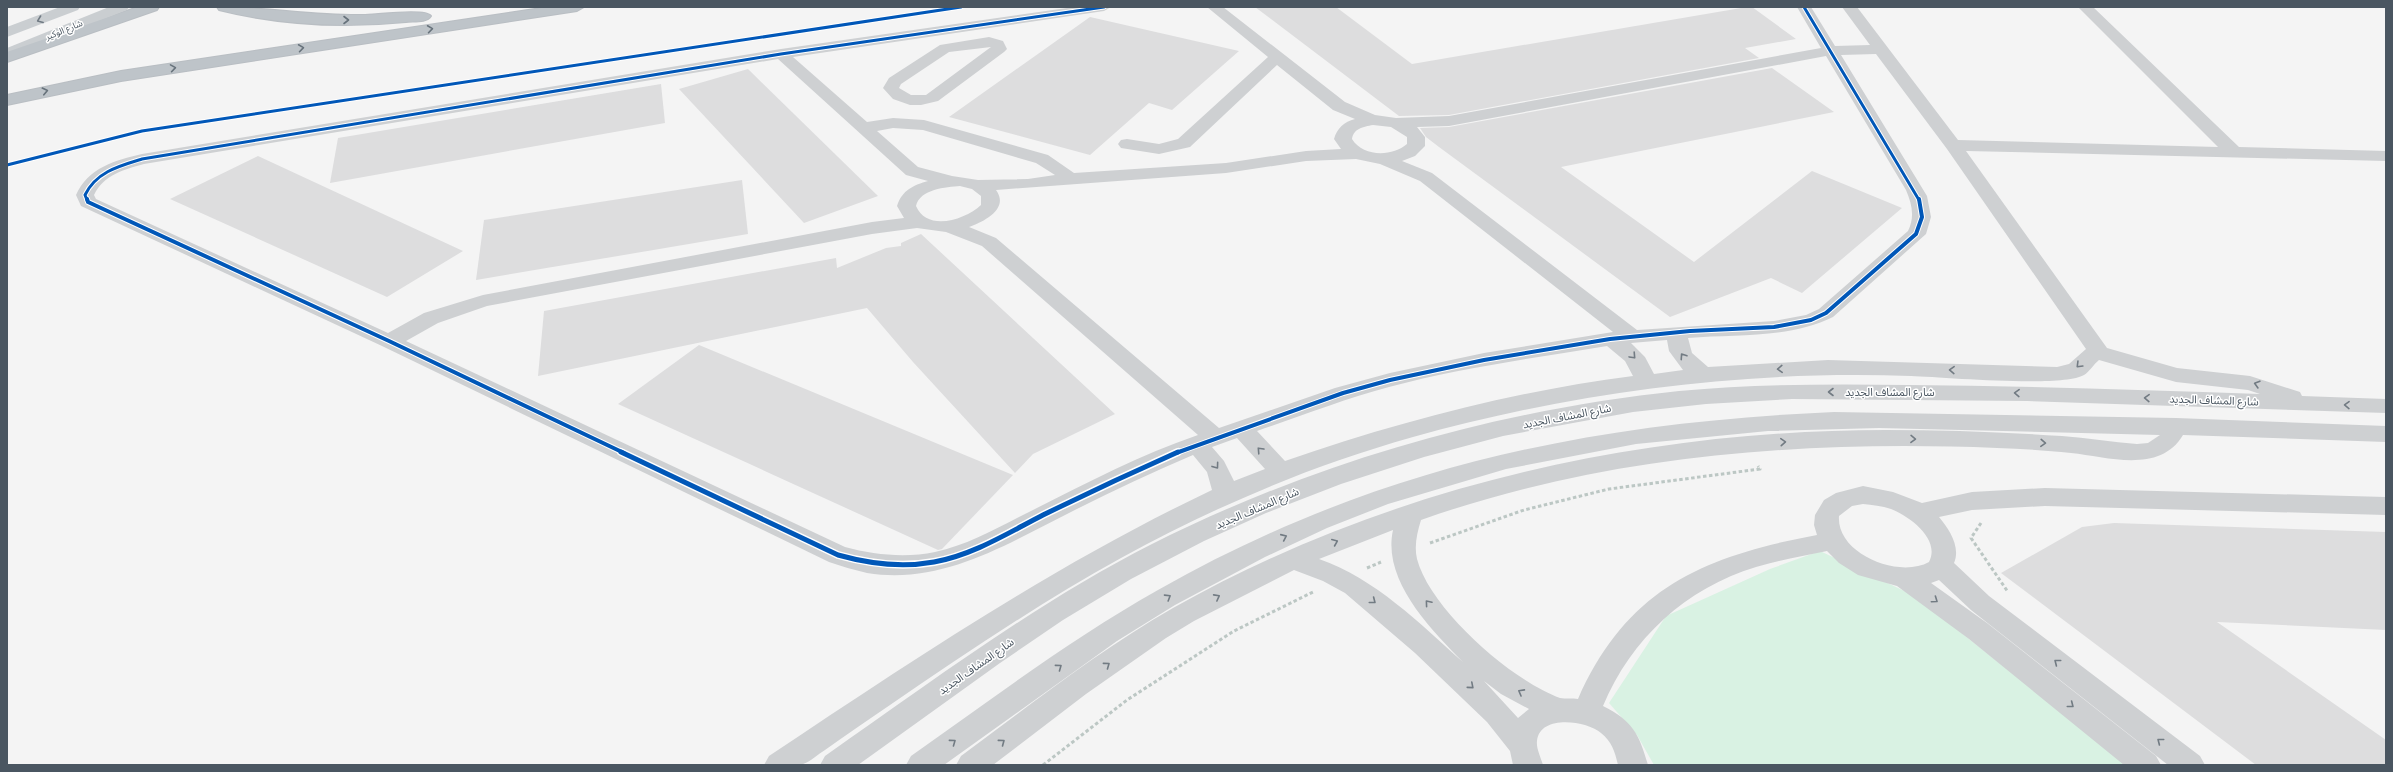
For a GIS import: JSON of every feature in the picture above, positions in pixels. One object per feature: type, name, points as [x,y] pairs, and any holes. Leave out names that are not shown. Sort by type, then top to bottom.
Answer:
[{"type":"highway","points":[[7,57],[152,7]]},
{"type":"highway","points":[[224,7],[259,14],[332,20],[415,18],[509,7]]},
{"type":"highway","points":[[7,100],[121,76],[577,7]]},
{"type":"main road","name":"شارع الوكير","points":[[7,32],[73,7]]},
{"type":"main road","name":"شارع الوكير","points":[[7,53],[122,7]]},
{"type":"street","points":[[1104,7],[781,54],[142,159],[108,171],[87,187],[85,195],[88,202],[389,341],[838,555],[867,563],[900,565],[934,562],[968,553],[1112,481],[1206,441],[1241,427],[1343,393],[1390,380],[1484,360],[1610,339],[1678,332],[1774,327],[1811,320],[1826,313],[1916,234],[1922,224],[1923,213],[1921,202],[1915,190],[1804,7]]},
{"type":"street","points":[[1214,7],[1339,106],[1373,120],[1396,123],[1450,121],[1830,51],[1881,49]]},
{"type":"street","points":[[1849,7],[1953,145],[2099,353]]},
{"type":"street","points":[[2085,7],[2234,152]]},
{"type":"street","points":[[905,123],[920,101],[932,98],[1000,46],[989,42],[945,48],[892,83],[891,88],[895,92],[908,100],[920,101]]},
{"type":"street","points":[[781,54],[912,171],[949,181],[970,182],[986,189],[989,242]]},
{"type":"street","points":[[1127,144],[1159,149],[1184,143],[1277,57]]},
{"type":"street","points":[[1339,106],[1344,132],[1342,139],[1348,147],[1360,154]]},
{"type":"street","points":[[1306,156],[1356,123],[1373,120]]},
{"type":"street","points":[[1381,158],[1400,156],[1450,121]]},
{"type":"street","points":[[864,128],[885,123],[924,125],[1030,155],[1053,165],[1069,178]]},
{"type":"street","points":[[1396,123],[1413,132],[1415,145],[1426,177]]},
{"type":"street","points":[[1953,145],[2386,156]]},
{"type":"street","points":[[978,185],[1028,184],[1069,178],[1226,168],[1306,156],[1360,154],[1381,158],[1426,177],[1632,336]]},
{"type":"street","points":[[912,171],[911,200],[914,218],[920,222]]},
{"type":"street","points":[[872,228],[930,185],[949,181]]},
{"type":"street","points":[[948,226],[970,222],[988,206],[1028,184]]},
{"type":"street","points":[[389,341],[431,318],[483,301],[872,228],[920,222],[948,226],[989,242],[1206,441],[1216,466],[1224,479],[1225,494]]},
{"type":"street","points":[[1678,332],[1676,342],[1680,353],[1688,364],[1702,374]]},
{"type":"street","points":[[1610,339],[1636,358],[1643,370],[1645,382]]},
{"type":"street","points":[[779,765],[1022,603],[1120,546],[1225,494],[1282,471],[1450,419],[1553,397],[1702,374],[1798,368],[1858,368],[2057,374],[2070,372],[2079,367],[2090,355],[2099,353],[2176,375],[2250,383],[2306,404]]},
{"type":"street","points":[[1968,392],[1987,371]]},
{"type":"street","name":"شارع المشاف الجديد","points":[[834,765],[1004,646],[1107,581],[1237,514],[1374,463],[1457,439],[1547,418],[1620,406],[1754,393],[1968,392],[2386,406]]},
{"type":"street","points":[[921,765],[1082,650],[1185,587],[1261,547],[1319,521],[1370,501],[1498,462],[1567,446],[1700,428],[1782,422],[1878,420],[2176,426],[2386,434]]},
{"type":"street","points":[[970,765],[1125,652],[1185,614],[1292,560],[1411,513],[1462,496],[1543,475],[1631,458],[1680,452],[1819,439],[1884,438],[2062,444],[2137,452],[2150,451],[2162,446],[2170,440],[2176,426]]},
{"type":"street","points":[[1241,427],[1259,450],[1282,471]]},
{"type":"street","points":[[1863,495],[1882,497],[1902,504],[1919,513],[1933,526],[1942,540],[1945,553],[1940,565],[1931,572],[1919,576],[1903,578],[1882,574],[1862,566],[1844,554],[1832,540],[1826,527],[1827,514],[1834,504],[1846,497],[1863,495]]},
{"type":"street","points":[[1919,513],[1972,501],[2053,497],[2386,506]]},
{"type":"street","points":[[1411,513],[1405,527],[1403,543],[1405,560],[1410,577],[1421,594],[1484,665],[1511,686],[1556,708],[1587,711],[1603,718],[1617,729],[1627,742],[1633,765]]},
{"type":"street","points":[[1587,711],[1600,680],[1613,657],[1634,630],[1659,606],[1689,584],[1718,570],[1748,559],[1832,540]]},
{"type":"street","points":[[1292,560],[1327,572],[1354,586],[1379,606],[1479,693],[1502,717],[1525,754]]},
{"type":"street","points":[[1940,565],[1980,603],[2190,765]]},
{"type":"street","points":[[1903,578],[1978,631],[2146,765]]},
{"type":"street","points":[[1525,754],[1526,731],[1533,721],[1543,713],[1556,708]]},
{"type":"path","points":[[1972,501],[1984,518],[1971,538],[2013,600],[2016,610],[1999,617]]},
{"type":"green space","points":[[1820,551],[1915,596],[2127,765],[1654,765],[1637,735],[1609,703],[1666,616],[1770,569]]},
{"type":"building","points":[[1255,7],[1336,7],[1412,64],[1747,7],[1752,7],[1796,39],[1745,48],[1759,58],[1449,115],[1399,116]]},
{"type":"building","points":[[1090,17],[1239,51],[1172,110],[1149,103],[1090,155],[949,117]]},
{"type":"building","points":[[1772,68],[1834,112],[1561,167],[1694,262],[1812,171],[1902,208],[1802,293],[1771,278],[1670,317],[1439,147],[1426,137],[1420,128],[1449,127]]},
{"type":"building","points":[[748,69],[878,196],[804,223],[679,89]]},
{"type":"building","points":[[661,84],[665,123],[330,183],[338,138]]},
{"type":"building","points":[[258,156],[463,251],[387,297],[170,199]]},
{"type":"building","points":[[742,180],[748,234],[476,280],[484,220]]},
{"type":"building","points":[[921,234],[1115,414],[1033,454],[1015,473],[913,362],[867,308],[538,376],[544,311],[836,258],[837,268],[886,248],[901,246],[901,243]]},
{"type":"building","points":[[699,345],[1013,475],[942,549],[938,550],[618,404]]},
{"type":"building","points":[[2114,523],[2386,532],[2386,630],[2217,622],[2386,740],[2386,765],[2256,765],[2001,573],[2082,527]]},
{"type":"cycle path","points":[[7,165],[142,131],[961,7]]},
{"type":"cycle path","points":[[1104,7],[781,54],[142,159],[117,167],[101,175],[89,187],[85,195],[88,202],[389,341],[838,555],[867,563],[900,565],[934,562],[968,553],[1112,481],[1196,444],[1343,393],[1390,380],[1484,360],[1610,339],[1690,331],[1774,327],[1811,320],[1826,313],[1916,234],[1921,223],[1922,212],[1920,201],[1915,190],[1804,7]]}]
